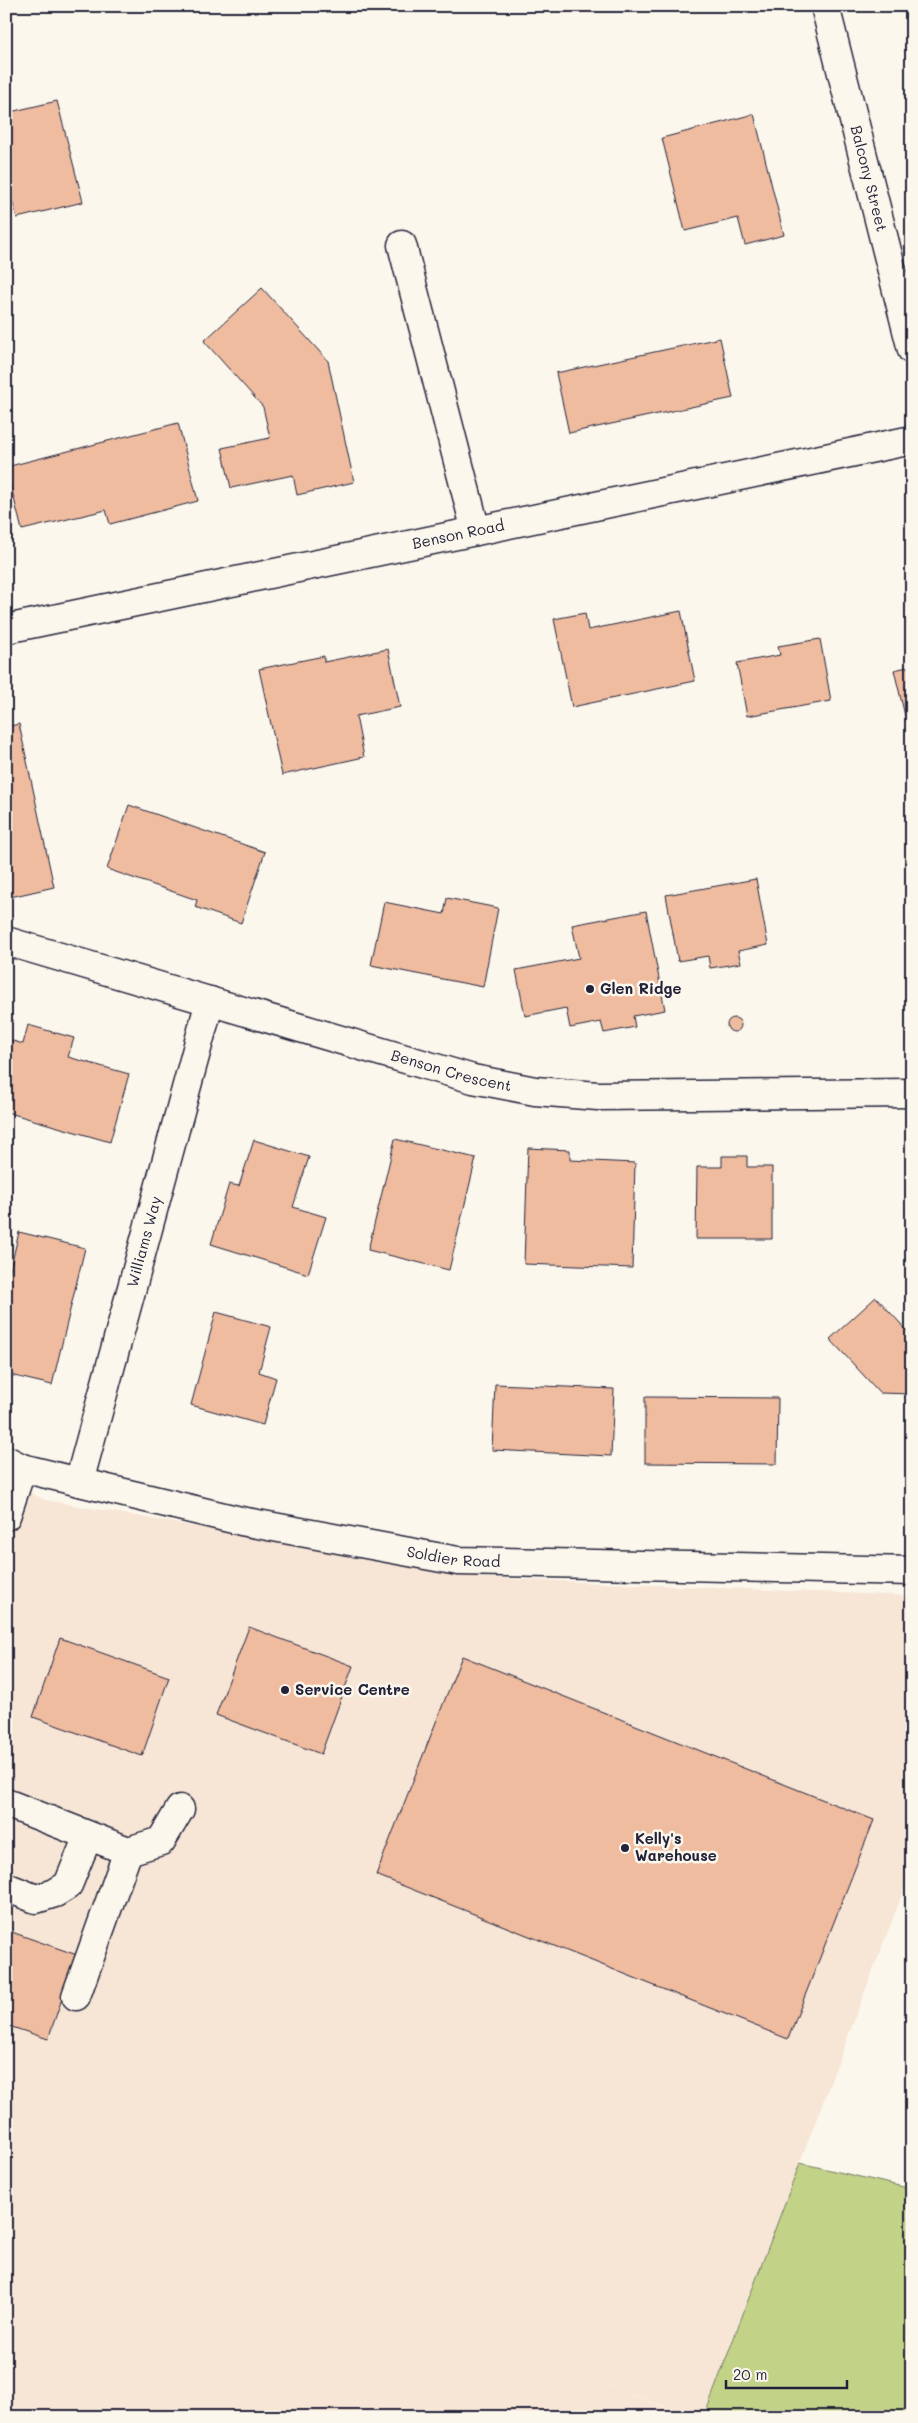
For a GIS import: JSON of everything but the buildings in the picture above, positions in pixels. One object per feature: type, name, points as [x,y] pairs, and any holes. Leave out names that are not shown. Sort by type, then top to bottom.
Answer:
[{"type":"street","name":"Balcony Street","points":[[825,6],[912,350]]},
{"type":"street","points":[[402,245],[476,531]]},
{"type":"street","name":"Benson Road","points":[[6,629],[912,440]]},
{"type":"street","name":"Benson Crescent","points":[[6,941],[473,1080],[535,1091],[598,1096],[912,1093]]},
{"type":"street","name":"Williams Way","points":[[79,1482],[210,1001]]},
{"type":"street","points":[[6,1516],[14,1464]]},
{"type":"street","name":"Soldier Road","points":[[14,1464],[79,1482],[241,1521],[458,1561],[912,1571]]},
{"type":"street","points":[[6,1803],[128,1851],[160,1841],[180,1809]]},
{"type":"street","points":[[6,1887],[36,1899],[55,1893],[68,1886],[88,1836]]},
{"type":"street","points":[[76,1996],[128,1851]]},
{"type":"shaded area","points":[[6,1481],[45,1500],[486,1578],[912,1596],[912,1868],[703,2417],[691,2417],[552,2363],[689,2417],[6,2417]]},
{"type":"green space","points":[[800,2163],[912,2189],[912,2417],[704,2417]]},
{"type":"place","name":"Glen Ridge","points":[[590,989]]},
{"type":"place","name":"Service Centre","points":[[285,1690]]},
{"type":"place","name":"Kelly's Warehouse","points":[[625,1848]]}]
